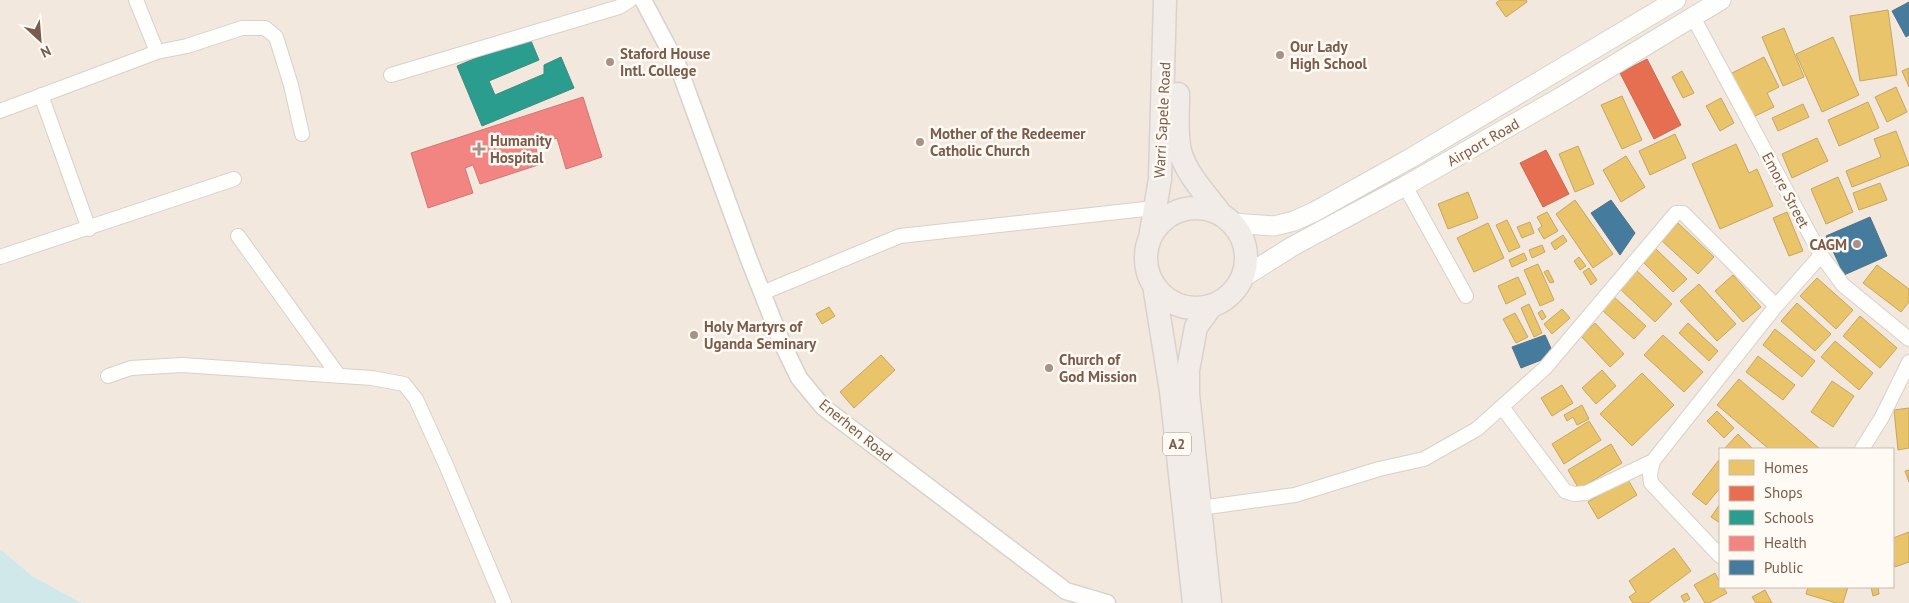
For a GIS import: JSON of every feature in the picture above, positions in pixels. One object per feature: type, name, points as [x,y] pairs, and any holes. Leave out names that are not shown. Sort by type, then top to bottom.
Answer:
[{"type":"highway","name":"Warri Sapele Road","points":[[1150,238],[1160,179],[1165,0]]},
{"type":"highway","name":"A2","points":[[1154,286],[1165,297],[1180,305],[1196,308],[1212,305],[1225,299],[1235,290],[1242,278],[1246,264],[1246,249],[1241,235],[1185,165],[1181,152],[1178,137],[1179,0]]},
{"type":"highway","points":[[1150,238],[1159,224],[1172,214],[1187,208],[1204,208],[1226,218]]},
{"type":"highway","name":"A2","points":[[1150,238],[1146,254],[1148,271],[1154,286],[1171,391],[1194,603]]},
{"type":"highway","name":"A2","points":[[1210,603],[1188,394],[1188,370],[1196,328],[1212,305]]},
{"type":"main road","name":"Airport Road","points":[[1226,218],[1274,226],[1294,221],[1314,212],[1468,124],[1676,0]]},
{"type":"main road","name":"Airport Road","points":[[1242,278],[1293,246],[1405,186],[1561,97],[1721,0]]},
{"type":"main road","points":[[1468,124],[1479,144]]},
{"type":"street","points":[[136,0],[157,52]]},
{"type":"street","points":[[391,76],[619,7],[630,0]]},
{"type":"street","name":"Enerhen Road","points":[[644,0],[678,66],[762,293],[782,343],[799,378],[823,407],[1066,591],[1107,603]]},
{"type":"street","name":"Emore Street","points":[[1694,17],[1821,254],[1843,284],[1909,339]]},
{"type":"street","points":[[0,110],[157,52],[187,46],[242,28],[265,28],[276,37],[291,85],[302,134]]},
{"type":"street","points":[[41,95],[89,229]]},
{"type":"street","points":[[0,257],[89,229],[234,179]]},
{"type":"street","points":[[1405,186],[1466,296]]},
{"type":"street","points":[[762,293],[900,236],[1154,208]]},
{"type":"street","points":[[1200,508],[1296,495],[1379,469],[1424,459],[1477,429],[1546,368],[1676,214],[1683,213],[1776,306]]},
{"type":"street","points":[[238,236],[338,376]]},
{"type":"street","points":[[1719,555],[1651,483],[1650,474],[1653,461],[1776,306],[1821,254]]},
{"type":"street","points":[[1863,448],[1882,417],[1909,362]]},
{"type":"street","points":[[108,376],[131,368],[182,365],[372,378],[404,384],[416,399],[504,603]]},
{"type":"street","points":[[1502,407],[1565,491],[1574,494],[1586,493],[1653,461]]},
{"type":"shaded area","points":[[0,0],[1909,0],[1909,603],[82,603],[32,576],[0,549]]},
{"type":"water","points":[[0,549],[32,576],[82,603],[0,603]]},
{"type":"building: Homes","points":[[1500,0],[1526,0],[1527,2],[1506,17],[1496,3]]},
{"type":"building: Homes","points":[[1888,10],[1897,75],[1860,81],[1850,16]]},
{"type":"building: Homes","points":[[1784,28],[1804,77],[1783,86],[1762,37]]},
{"type":"building: Homes","points":[[1833,37],[1859,95],[1822,112],[1796,54]]},
{"type":"building: Homes","points":[[1764,57],[1779,87],[1767,93],[1774,107],[1751,118],[1730,74]]},
{"type":"building: Homes","points":[[1909,68],[1909,87],[1902,71]]},
{"type":"building: Homes","points":[[1682,71],[1694,93],[1683,98],[1672,77]]},
{"type":"building: Homes","points":[[1896,87],[1907,112],[1887,122],[1875,97]]},
{"type":"building: Homes","points":[[1622,96],[1642,140],[1622,149],[1601,105]]},
{"type":"building: Homes","points":[[1721,98],[1734,123],[1720,131],[1706,106]]},
{"type":"building: Homes","points":[[1868,102],[1879,128],[1839,146],[1828,120]]},
{"type":"building: Homes","points":[[1803,104],[1809,117],[1778,131],[1772,118]]},
{"type":"building: Homes","points":[[1896,131],[1909,165],[1852,187],[1846,171],[1881,157],[1874,139]]},
{"type":"building: Homes","points":[[1675,134],[1686,158],[1650,175],[1639,151]]},
{"type":"building: Homes","points":[[1817,138],[1828,161],[1792,178],[1782,154]]},
{"type":"building: Homes","points":[[1736,144],[1749,173],[1757,169],[1773,206],[1720,229],[1692,164]]},
{"type":"building: Homes","points":[[1578,146],[1594,184],[1575,192],[1559,154]]},
{"type":"building: Homes","points":[[1626,156],[1645,187],[1621,202],[1603,170]]},
{"type":"building: Homes","points":[[1838,177],[1853,212],[1826,224],[1811,189]]},
{"type":"building: Homes","points":[[1880,183],[1887,200],[1859,210],[1853,193]]},
{"type":"building: Homes","points":[[1468,192],[1478,218],[1448,229],[1438,204]]},
{"type":"building: Homes","points":[[1575,200],[1613,254],[1593,268],[1556,214]]},
{"type":"building: Homes","points":[[1547,212],[1558,231],[1544,239],[1538,229],[1542,226],[1537,217]]},
{"type":"building: Homes","points":[[1787,212],[1803,251],[1789,256],[1773,218]]},
{"type":"building: Homes","points":[[1507,220],[1520,247],[1509,252],[1496,225]]},
{"type":"building: Homes","points":[[1530,222],[1534,233],[1522,238],[1517,227]]},
{"type":"building: Homes","points":[[1488,223],[1504,258],[1474,272],[1457,238]]},
{"type":"building: Homes","points":[[1678,223],[1714,257],[1698,274],[1662,241]]},
{"type":"building: Homes","points":[[1563,235],[1567,241],[1555,250],[1551,243]]},
{"type":"building: Homes","points":[[1542,245],[1545,252],[1532,258],[1529,250]]},
{"type":"building: Homes","points":[[1654,247],[1687,279],[1673,292],[1641,260]]},
{"type":"building: Homes","points":[[1524,253],[1527,260],[1512,267],[1509,260]]},
{"type":"building: Homes","points":[[1579,257],[1586,266],[1580,270],[1574,261]]},
{"type":"building: Homes","points":[[1538,264],[1554,300],[1540,306],[1524,270]]},
{"type":"building: Homes","points":[[1877,265],[1909,289],[1909,302],[1901,312],[1863,283]]},
{"type":"building: Homes","points":[[1589,268],[1597,280],[1591,285],[1583,272]]},
{"type":"building: Homes","points":[[1548,270],[1554,282],[1550,283],[1544,272]]},
{"type":"building: Homes","points":[[1636,270],[1672,304],[1655,322],[1619,288]]},
{"type":"building: Homes","points":[[1733,275],[1761,307],[1743,322],[1715,291]]},
{"type":"building: Homes","points":[[1518,277],[1526,294],[1506,304],[1498,286]]},
{"type":"building: Homes","points":[[1817,278],[1853,310],[1836,329],[1800,296]]},
{"type":"building: Homes","points":[[1699,284],[1736,324],[1717,341],[1680,301]]},
{"type":"building: Homes","points":[[1614,297],[1646,326],[1634,339],[1602,310]]},
{"type":"building: Homes","points":[[1797,303],[1831,334],[1815,351],[1781,321]]},
{"type":"building: Homes","points":[[1529,304],[1542,333],[1534,337],[1521,308]]},
{"type":"building: Homes","points":[[829,307],[835,316],[822,324],[816,314]]},
{"type":"building: Homes","points":[[1562,309],[1570,318],[1552,334],[1544,324]]},
{"type":"building: Homes","points":[[1542,310],[1546,317],[1542,320],[1538,313]]},
{"type":"building: Homes","points":[[1515,313],[1528,337],[1516,343],[1503,319]]},
{"type":"building: Homes","points":[[1860,316],[1897,348],[1880,368],[1843,336]]},
{"type":"building: Homes","points":[[1595,323],[1624,354],[1610,367],[1581,336]]},
{"type":"building: Homes","points":[[1688,323],[1718,351],[1709,361],[1679,333]]},
{"type":"building: Homes","points":[[1775,329],[1815,361],[1802,377],[1763,345]]},
{"type":"building: Homes","points":[[1663,335],[1703,372],[1684,392],[1644,355]]},
{"type":"building: Homes","points":[[1835,341],[1873,373],[1859,390],[1821,357]]},
{"type":"building: Homes","points":[[881,355],[895,370],[854,408],[840,392]]},
{"type":"building: Homes","points":[[1758,356],[1795,385],[1783,400],[1746,372]]},
{"type":"building: Homes","points":[[1602,370],[1616,386],[1596,404],[1582,388]]},
{"type":"building: Homes","points":[[1642,373],[1674,405],[1632,446],[1600,414]]},
{"type":"building: Homes","points":[[1739,379],[1819,448],[1768,448],[1717,405]]},
{"type":"building: Homes","points":[[1832,381],[1854,396],[1833,427],[1811,412]]},
{"type":"building: Homes","points":[[1562,385],[1573,403],[1552,416],[1541,398]]},
{"type":"building: Homes","points":[[1582,405],[1589,419],[1577,425],[1573,417],[1567,421],[1564,415]]},
{"type":"building: Homes","points":[[1909,408],[1909,448],[1898,450],[1894,410]]},
{"type":"building: Homes","points":[[1717,411],[1734,428],[1724,438],[1707,421]]},
{"type":"building: Homes","points":[[1589,421],[1601,440],[1564,464],[1552,444]]},
{"type":"building: Homes","points":[[1738,434],[1752,448],[1725,448]]},
{"type":"building: Homes","points":[[1611,444],[1622,463],[1579,489],[1568,470]]},
{"type":"building: Homes","points":[[1719,460],[1719,489],[1706,505],[1692,494]]},
{"type":"building: Homes","points":[[1909,470],[1909,482],[1905,471]]},
{"type":"building: Homes","points":[[1627,478],[1637,495],[1598,519],[1588,502]]},
{"type":"building: Homes","points":[[1719,505],[1719,522],[1711,517]]},
{"type":"building: Homes","points":[[1909,532],[1909,562],[1895,567],[1894,564],[1894,538]]},
{"type":"building: Homes","points":[[1674,548],[1691,571],[1648,603],[1633,603],[1629,597],[1636,592],[1629,581]]},
{"type":"building: Homes","points":[[1715,573],[1719,580],[1719,588],[1724,588],[1727,593],[1709,603],[1705,603],[1694,585]]},
{"type":"building: Homes","points":[[1808,588],[1848,588],[1843,603],[1836,603],[1806,594]]},
{"type":"building: Homes","points":[[1871,588],[1878,588],[1879,594],[1873,596]]},
{"type":"building: Homes","points":[[1765,590],[1772,603],[1756,603],[1752,597]]},
{"type":"building: Homes","points":[[1687,593],[1690,599],[1684,602],[1681,596]]},
{"type":"building: Shops","points":[[1647,59],[1681,125],[1654,139],[1620,73]]},
{"type":"building: Shops","points":[[1546,150],[1569,194],[1543,207],[1520,163]]},
{"type":"building: Schools","points":[[529,36],[539,60],[489,81],[495,95],[544,74],[544,65],[561,57],[574,88],[482,126],[457,66]]},
{"type":"building: Health","name":"Humanity Hospital","points":[[583,97],[602,157],[566,169],[557,138],[535,145],[541,164],[480,184],[473,165],[465,168],[473,193],[428,208],[411,153]]},
{"type":"building: Public","points":[[1909,2],[1909,35],[1906,37],[1892,11]]},
{"type":"building: Public","points":[[1611,200],[1635,233],[1620,255],[1591,213]]},
{"type":"building: Public","points":[[1870,217],[1887,256],[1844,275],[1826,236]]},
{"type":"building: Public","points":[[1545,335],[1554,355],[1521,368],[1512,347]]},
{"type":"place","name":"Our Lady High School","points":[[1280,55]]},
{"type":"place","name":"Staford House Intl. College","points":[[610,62]]},
{"type":"place","name":"Mother of the Redeemer Catholic Church","points":[[920,142]]},
{"type":"place","name":"Humanity Hospital","points":[[479,149]]},
{"type":"place","name":"CAGM","points":[[1857,244]]},
{"type":"place","name":"Holy Martyrs of Uganda Seminary","points":[[694,335]]},
{"type":"place","name":"Church of God Mission","points":[[1049,368]]}]
